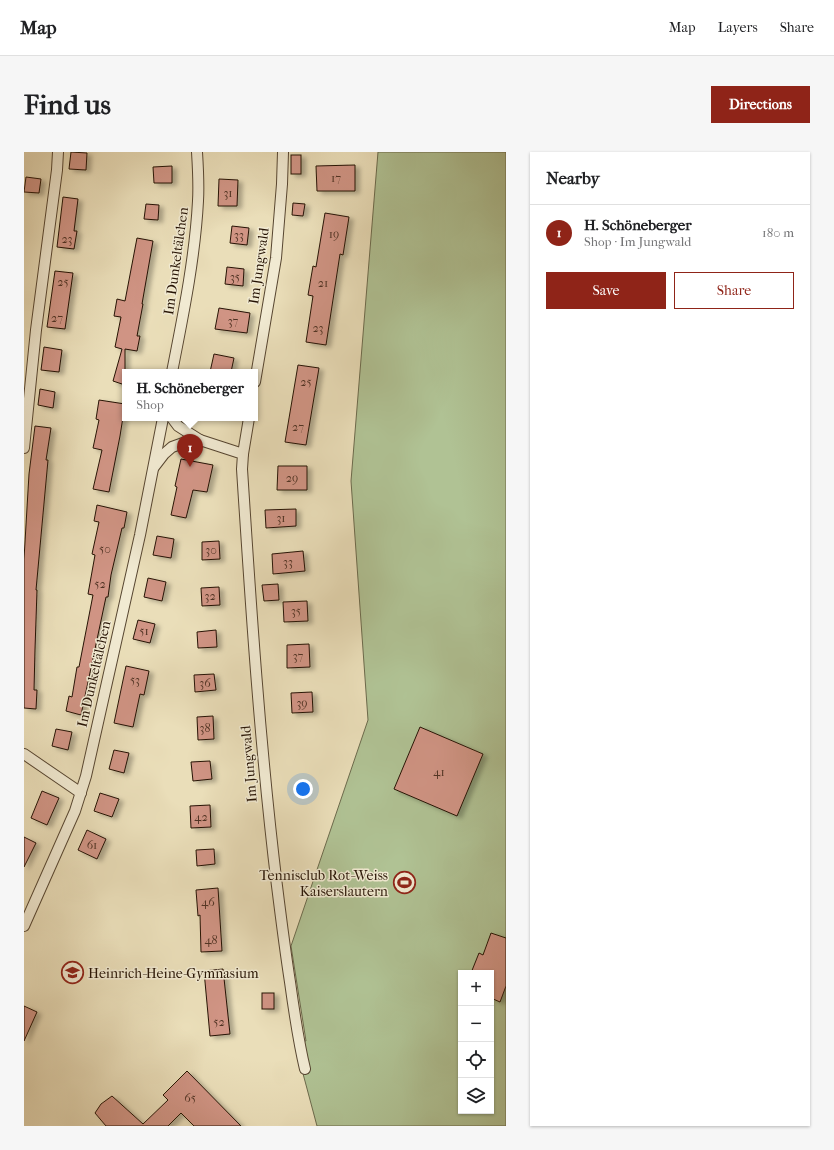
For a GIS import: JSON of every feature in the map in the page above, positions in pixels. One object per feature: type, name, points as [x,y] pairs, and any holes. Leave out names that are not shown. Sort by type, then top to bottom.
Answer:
[{"type":"street","points":[[24,448],[36,330],[57,170],[58,152]]},
{"type":"street","name":"Im Dunkeltälchen","points":[[173,369],[184,313],[196,226],[198,198],[197,152]]},
{"type":"street","name":"Im Jungwald","points":[[257,369],[276,258],[283,152]]},
{"type":"street","name":"Im Dunkeltälchen","points":[[24,926],[72,818],[86,776],[154,467],[162,421]]},
{"type":"street","points":[[174,421],[178,426],[200,440],[243,454]]},
{"type":"street","name":"Im Jungwald","points":[[248,421],[242,469],[257,698],[266,801],[292,999],[299,1046],[305,1068]]},
{"type":"street","points":[[154,467],[164,454],[172,447],[186,442],[200,440]]},
{"type":"street","points":[[24,754],[81,792]]},
{"type":"green space","points":[[378,152],[506,152],[506,1126],[317,1126],[294,1040],[306,1041],[291,946],[368,720],[351,481]]},
{"type":"building","points":[[71,152],[87,153],[86,170],[69,169]]},
{"type":"building","points":[[291,155],[301,155],[301,174],[291,174]]},
{"type":"building","points":[[355,165],[355,191],[317,191],[316,166]]},
{"type":"building","points":[[172,166],[172,183],[154,183],[153,167]]},
{"type":"building","points":[[26,177],[41,179],[39,193],[24,192]]},
{"type":"building","points":[[219,179],[238,180],[237,206],[218,206]]},
{"type":"building","points":[[63,197],[78,199],[74,231],[77,231],[74,249],[57,247]]},
{"type":"building","points":[[293,203],[305,204],[303,216],[292,215]]},
{"type":"building","points":[[146,204],[159,205],[158,220],[144,219]]},
{"type":"building","points":[[325,213],[349,217],[343,255],[340,254],[326,345],[306,342],[313,296],[308,295],[313,266],[316,267]]},
{"type":"building","points":[[232,226],[249,228],[247,245],[230,243]]},
{"type":"building","points":[[137,238],[153,241],[137,336],[140,336],[137,351],[125,349],[125,369],[122,369],[122,384],[113,381],[122,349],[115,347],[121,317],[114,316],[117,299],[125,301]]},
{"type":"building","points":[[227,267],[244,269],[243,286],[225,284]]},
{"type":"building","points":[[55,271],[73,273],[65,329],[47,327]]},
{"type":"building","points":[[219,308],[250,313],[247,333],[215,329]]},
{"type":"building","points":[[44,347],[62,350],[59,372],[41,370]]},
{"type":"building","points":[[214,354],[234,358],[232,369],[211,369]]},
{"type":"building","points":[[298,365],[319,368],[306,445],[285,442]]},
{"type":"building","points":[[40,389],[55,392],[53,408],[38,405]]},
{"type":"building","points":[[99,400],[122,404],[122,421],[109,492],[93,489],[102,450],[93,448],[99,420],[96,419]]},
{"type":"building","points":[[35,426],[51,428],[46,460],[48,460],[36,590],[34,690],[37,690],[36,709],[24,708],[24,559],[29,474]]},
{"type":"building","points":[[181,459],[213,465],[207,492],[193,490],[186,518],[171,515]]},
{"type":"building","points":[[278,466],[307,466],[307,490],[277,490]]},
{"type":"building","points":[[97,505],[127,512],[111,575],[108,597],[106,597],[81,715],[66,711],[69,696],[72,697],[77,667],[79,667],[93,595],[88,594],[95,555],[92,554],[99,522],[94,521]]},
{"type":"building","points":[[296,509],[296,526],[266,528],[265,510]]},
{"type":"building","points":[[157,536],[174,539],[171,558],[153,555]]},
{"type":"building","points":[[219,541],[220,559],[202,560],[202,542]]},
{"type":"building","points":[[303,551],[305,571],[273,574],[272,554]]},
{"type":"building","points":[[148,578],[166,582],[162,601],[144,597]]},
{"type":"building","points":[[278,584],[279,600],[264,601],[262,585]]},
{"type":"building","points":[[219,587],[220,605],[202,606],[201,588]]},
{"type":"building","points":[[307,601],[308,621],[284,622],[283,602]]},
{"type":"building","points":[[138,620],[155,624],[150,643],[133,639]]},
{"type":"building","points":[[216,630],[217,647],[198,648],[197,632]]},
{"type":"building","points":[[309,644],[310,667],[287,668],[287,645]]},
{"type":"building","points":[[126,666],[149,671],[144,695],[140,694],[133,727],[114,723]]},
{"type":"building","points":[[214,674],[216,690],[195,692],[194,675]]},
{"type":"building","points":[[312,692],[313,712],[292,713],[291,693]]},
{"type":"building","points":[[213,716],[214,739],[198,740],[197,717]]},
{"type":"building","points":[[420,727],[483,754],[457,816],[394,789]]},
{"type":"building","points":[[56,729],[72,732],[68,750],[52,746]]},
{"type":"building","points":[[114,750],[129,753],[124,773],[109,769]]},
{"type":"building","points":[[210,761],[212,779],[193,781],[191,762]]},
{"type":"building","points":[[42,791],[59,798],[47,825],[31,818]]},
{"type":"building","points":[[100,793],[119,799],[112,817],[94,811]]},
{"type":"building","points":[[210,805],[211,827],[191,828],[190,806]]},
{"type":"building","points":[[87,830],[106,839],[97,859],[78,850]]},
{"type":"building","points":[[24,837],[36,843],[24,867]]},
{"type":"building","points":[[214,849],[215,864],[197,866],[196,850]]},
{"type":"building","points":[[218,888],[222,951],[201,952],[200,915],[198,916],[196,890]]},
{"type":"building","points":[[491,933],[506,938],[506,986],[500,1002],[494,999],[494,970],[472,970],[479,953],[483,955]]},
{"type":"building","points":[[223,969],[230,1034],[210,1036],[204,971]]},
{"type":"building","points":[[262,993],[274,993],[274,1009],[262,1009]]},
{"type":"building","points":[[24,1006],[37,1012],[24,1041]]},
{"type":"building","points":[[187,1071],[241,1126],[194,1126],[181,1113],[168,1126],[106,1126],[95,1113],[101,1104],[112,1096],[143,1124],[168,1100],[163,1095]]},
{"type":"place","name":"H. Schöneberger","points":[[190,467]]},
{"type":"place","name":"Tennisclub Rot-Weiss Kaiserslautern","points":[[404,883]]},
{"type":"place","name":"Heinrich-Heine-Gymnasium","points":[[72,973]]}]
